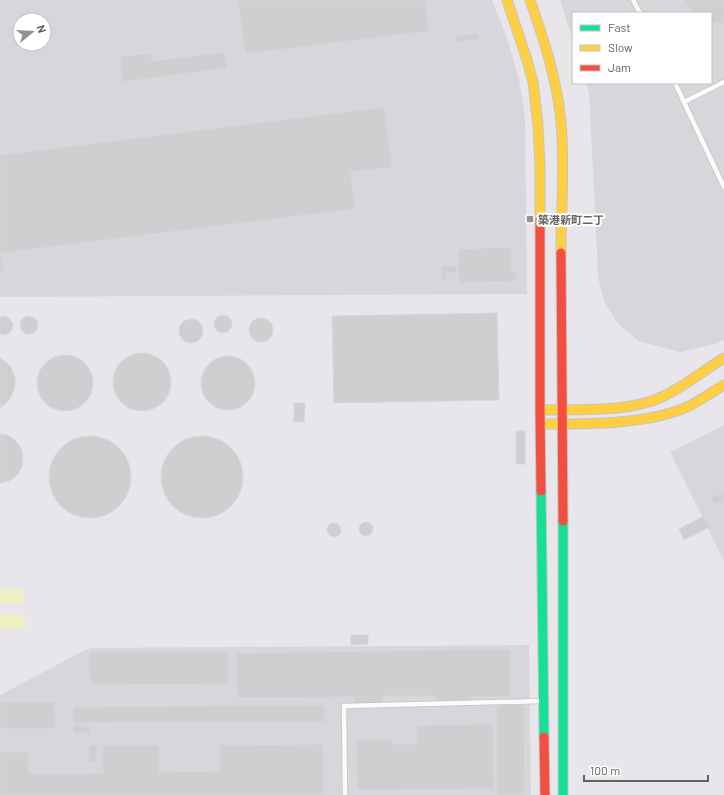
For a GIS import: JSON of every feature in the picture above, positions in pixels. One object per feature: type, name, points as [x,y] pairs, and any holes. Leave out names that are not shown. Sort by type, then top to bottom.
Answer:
[{"type":"street","points":[[507,0],[533,82],[540,160],[540,410],[545,795]]},
{"type":"street","points":[[530,0],[543,34],[550,58],[562,130],[560,240],[563,410],[563,795]]},
{"type":"street","points":[[540,410],[609,409],[625,407],[657,399],[684,385],[724,358]]},
{"type":"street","points":[[541,424],[619,422],[672,413],[687,407],[724,385]]},
{"type":"lane","points":[[633,0],[639,12]]},
{"type":"lane","points":[[684,102],[724,82]]},
{"type":"lane","points":[[675,84],[724,187]]},
{"type":"lane","points":[[345,795],[344,706],[544,701]]},
{"type":"shaded area","points":[[0,0],[492,0],[507,38],[519,80],[525,116],[527,294],[0,297]]},
{"type":"shaded area","points":[[560,0],[724,0],[724,340],[715,344],[680,352],[639,341],[618,324],[604,301],[598,277],[589,92],[586,84],[712,84],[712,12],[572,12],[572,38]]},
{"type":"shaded area","points":[[724,425],[724,561],[670,452]]},
{"type":"shaded area","points":[[0,589],[23,589],[23,604],[0,604]]},
{"type":"shaded area","points":[[24,614],[25,629],[0,629],[0,615]]},
{"type":"shaded area","points":[[529,645],[531,795],[0,795],[0,695],[89,648]]},
{"type":"building","points":[[238,0],[425,0],[429,31],[245,54]]},
{"type":"building","points":[[684,0],[724,0],[724,24],[712,23],[712,12],[693,12]]},
{"type":"building","points":[[479,33],[479,39],[456,42],[455,36]]},
{"type":"building","points":[[225,52],[227,68],[123,82],[120,57],[151,53],[152,61]]},
{"type":"building","points":[[384,107],[392,167],[351,172],[355,209],[1,253],[4,273],[0,273],[0,155]]},
{"type":"building","points":[[511,247],[512,272],[517,272],[517,281],[459,283],[458,249]]},
{"type":"building","points":[[441,266],[457,266],[457,273],[447,273],[447,281],[441,281]]},
{"type":"building","points":[[497,313],[499,400],[334,403],[332,316]]},
{"type":"building","points":[[223,315],[229,318],[232,324],[229,330],[223,333],[217,330],[214,324],[217,318]]},
{"type":"building","points":[[3,316],[11,320],[13,324],[9,333],[4,335],[0,334],[0,317]]},
{"type":"building","points":[[25,316],[33,316],[38,321],[36,332],[33,334],[25,334],[20,329],[20,321]]},
{"type":"building","points":[[261,318],[269,322],[273,330],[269,338],[261,342],[253,338],[249,330],[253,322]]},
{"type":"building","points":[[191,319],[199,323],[203,331],[199,339],[191,343],[183,339],[179,331],[183,323]]},
{"type":"building","points":[[142,353],[153,355],[163,361],[169,371],[171,382],[169,393],[163,403],[153,409],[142,411],[131,409],[121,403],[115,393],[113,382],[115,371],[121,361],[131,355]]},
{"type":"building","points":[[59,355],[71,355],[81,359],[89,367],[93,377],[93,389],[89,399],[81,407],[71,411],[59,411],[49,407],[41,399],[37,389],[37,377],[41,367],[49,359]]},
{"type":"building","points":[[228,356],[238,358],[247,364],[253,373],[255,383],[253,393],[247,402],[238,408],[228,410],[218,408],[209,402],[203,393],[201,383],[203,373],[209,364],[218,358]]},
{"type":"building","points":[[0,358],[11,368],[15,378],[15,384],[10,399],[0,408]]},
{"type":"building","points":[[294,403],[305,403],[304,422],[294,422]]},
{"type":"building","points":[[516,431],[525,431],[525,464],[516,464]]},
{"type":"building","points":[[0,434],[7,435],[15,440],[21,448],[23,457],[22,467],[17,475],[9,481],[0,483]]},
{"type":"building","points":[[82,436],[98,436],[113,443],[124,454],[131,469],[131,485],[128,493],[119,506],[106,515],[98,518],[82,518],[67,511],[56,500],[49,485],[49,469],[56,454],[67,443]]},
{"type":"building","points":[[202,436],[218,439],[231,448],[240,461],[243,477],[240,493],[231,506],[218,515],[202,518],[186,515],[173,506],[164,493],[161,477],[164,461],[173,448],[186,439]]},
{"type":"building","points":[[723,492],[724,500],[714,505],[711,498]]},
{"type":"building","points":[[704,516],[710,527],[684,540],[679,529]]},
{"type":"building","points":[[366,522],[371,524],[373,529],[371,534],[366,536],[361,534],[359,529],[361,524]]},
{"type":"building","points":[[334,523],[339,525],[341,530],[339,535],[334,537],[329,535],[327,530],[329,525]]},
{"type":"building","points":[[351,635],[368,635],[368,644],[351,645]]},
{"type":"building","points":[[510,649],[510,697],[471,697],[471,701],[435,702],[435,696],[383,696],[383,703],[353,704],[353,697],[237,698],[236,653]]},
{"type":"building","points":[[89,652],[228,652],[228,685],[90,684]]},
{"type":"building","points":[[0,702],[54,702],[55,729],[0,729]]},
{"type":"building","points":[[325,705],[325,722],[73,723],[73,707]]},
{"type":"building","points":[[496,705],[524,705],[525,795],[497,795]]},
{"type":"building","points":[[493,724],[494,789],[357,790],[356,739],[392,739],[392,744],[417,744],[417,725]]},
{"type":"building","points":[[73,726],[90,726],[90,733],[73,733]]},
{"type":"building","points":[[97,744],[97,762],[89,763],[88,745]]},
{"type":"building","points":[[323,744],[324,795],[0,795],[0,752],[29,752],[29,774],[103,773],[102,746],[159,745],[159,772],[220,771],[220,745]]},
{"type":"traffic: fast","points":[[541,491],[544,737]]},
{"type":"traffic: fast","points":[[563,521],[563,795]]},
{"type":"traffic: slow","points":[[507,0],[533,82],[538,125],[540,220]]},
{"type":"traffic: slow","points":[[530,0],[549,60],[561,122],[563,155],[561,253]]},
{"type":"traffic: slow","points":[[540,410],[587,410],[620,408],[636,405],[664,396],[679,388],[724,358]]},
{"type":"traffic: slow","points":[[541,424],[616,422],[653,417],[671,413],[687,407],[724,385]]},
{"type":"traffic: jam","points":[[540,220],[541,491]]},
{"type":"traffic: jam","points":[[561,253],[563,521]]},
{"type":"traffic: jam","points":[[544,737],[545,795]]},
{"type":"place","name":"築港新町二丁","points":[[530,219]]}]
